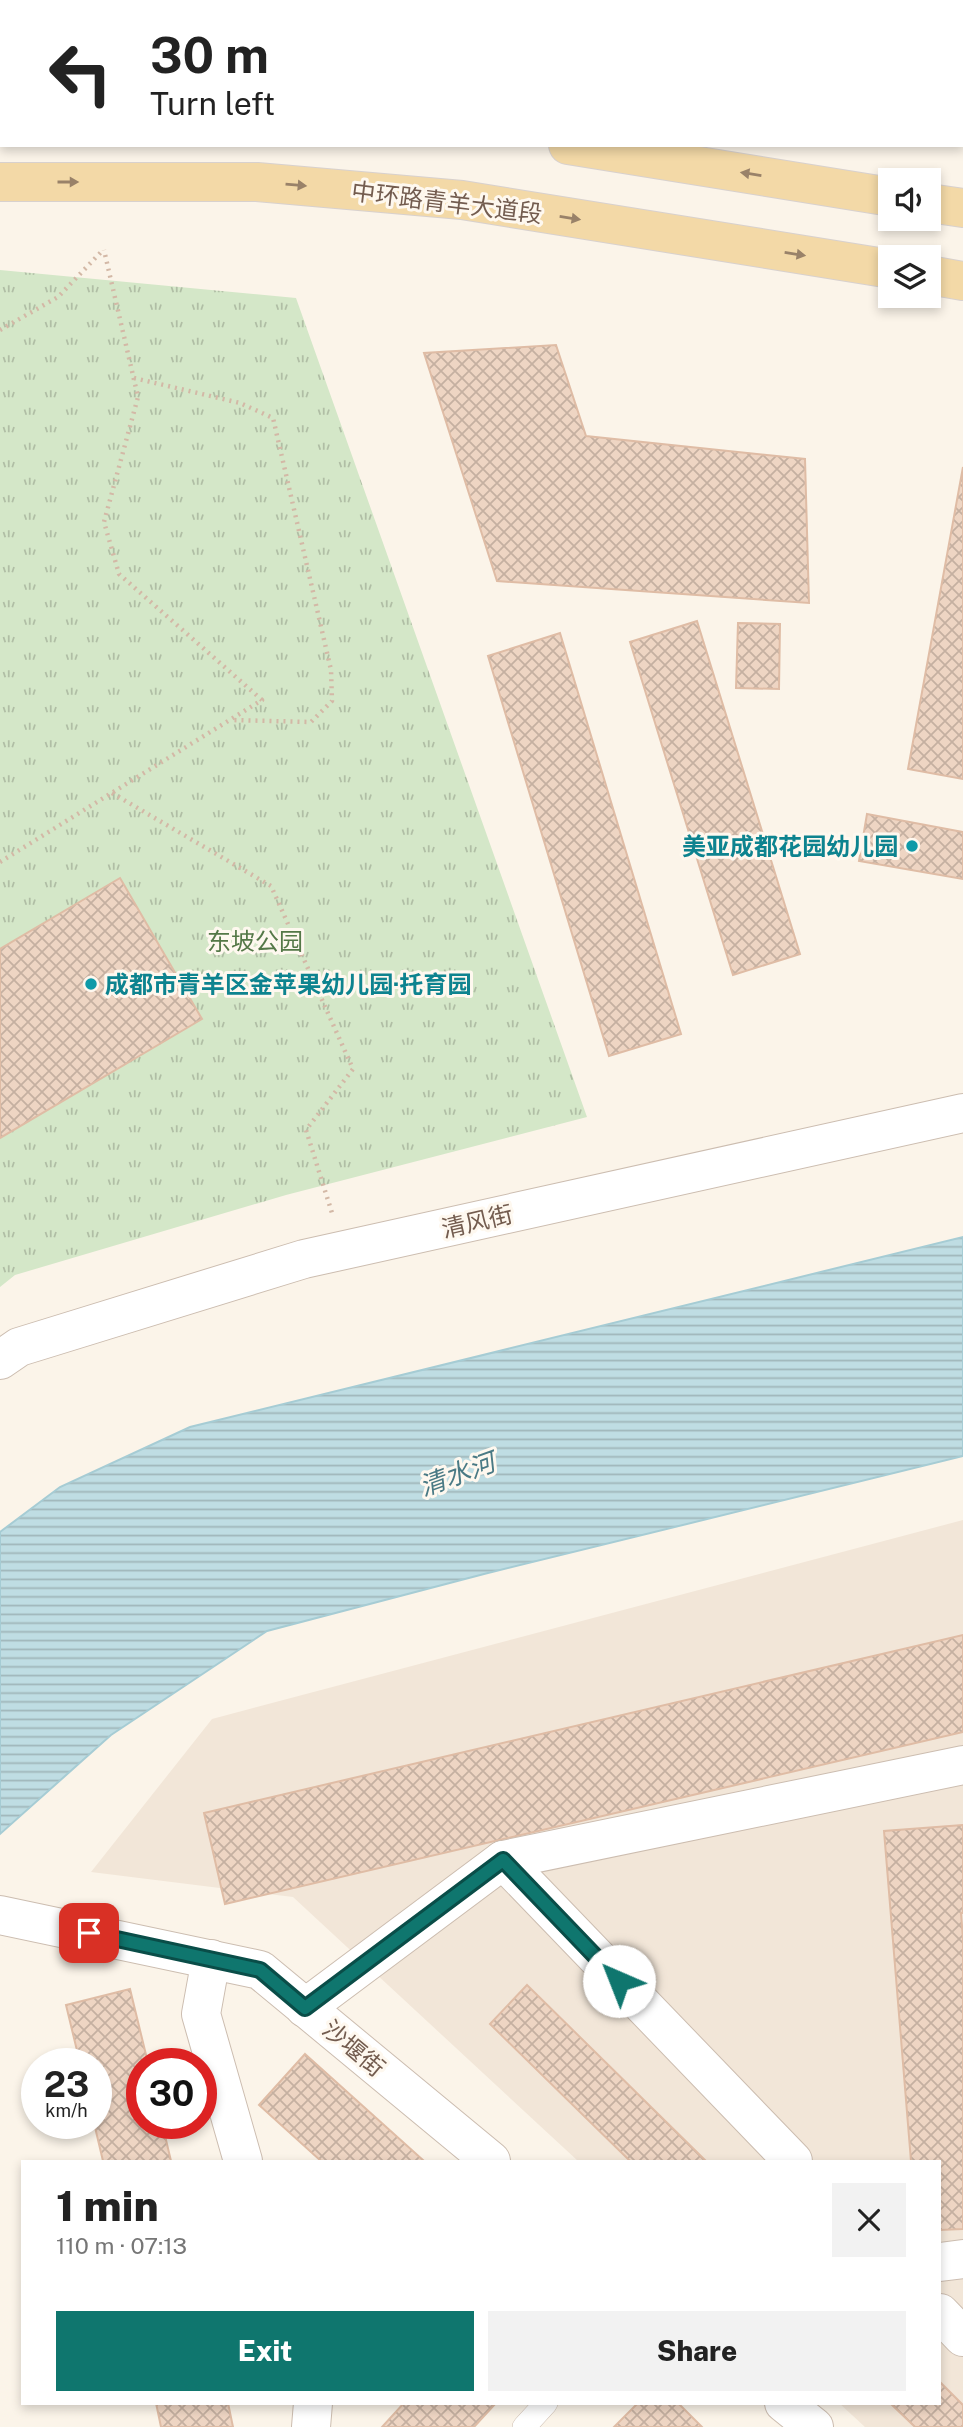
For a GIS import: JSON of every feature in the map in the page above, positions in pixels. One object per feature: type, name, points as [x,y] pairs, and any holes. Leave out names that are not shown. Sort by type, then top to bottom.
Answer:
[{"type":"main road","points":[[580,147],[878,195]]},
{"type":"main road","name":"中环路青羊大道段","points":[[0,182],[257,182],[462,200],[878,267]]},
{"type":"main road","points":[[941,205],[963,208]]},
{"type":"main road","points":[[941,277],[963,281]]},
{"type":"street","name":"清风街","points":[[0,1360],[19,1347],[304,1259],[963,1113]]},
{"type":"street","points":[[305,2008],[503,1860],[963,1765]]},
{"type":"street","points":[[503,1860],[792,2160]]},
{"type":"street","name":"沙堰街","points":[[0,1915],[260,1970],[490,2160]]},
{"type":"street","points":[[211,1959],[201,2014],[243,2160]]},
{"type":"street","points":[[941,2262],[963,2259]]},
{"type":"street","points":[[941,2314],[963,2337]]},
{"type":"street","points":[[311,2427],[313,2405]]},
{"type":"street","points":[[786,2405],[814,2427]]},
{"type":"lane","points":[[523,2427],[544,2405]]},
{"type":"path","points":[[0,330],[58,296],[104,250],[138,397],[104,522],[119,574],[262,700],[0,862]]},
{"type":"path","points":[[134,378],[240,403],[273,418],[331,670],[331,701],[311,722],[230,720]]},
{"type":"path","points":[[112,793],[271,886],[353,1069],[306,1130],[343,1250]]},
{"type":"shaded area","points":[[963,1520],[963,2427],[865,2427],[841,2405],[941,2405],[941,2160],[577,2160],[293,1897],[91,1872],[212,1719]]},
{"type":"green space","name":"东坡公园","points":[[0,270],[296,298],[587,1117],[286,1195],[15,1275],[0,1287]]},
{"type":"water","name":"清水河","points":[[963,1237],[963,1456],[484,1574],[267,1631],[111,1735],[0,1834],[0,1532],[60,1487],[190,1427]]},
{"type":"building","points":[[556,345],[586,436],[805,459],[809,603],[497,581],[424,353]]},
{"type":"building","points":[[963,467],[963,779],[908,769]]},
{"type":"building","points":[[697,621],[800,954],[733,975],[630,642]]},
{"type":"building","points":[[738,623],[780,624],[779,689],[736,688]]},
{"type":"building","points":[[560,633],[681,1034],[609,1056],[488,656]]},
{"type":"building","name":"美亚成都花园幼儿园","points":[[867,814],[963,832],[963,879],[859,861]]},
{"type":"building","name":"成都市青羊区金苹果幼儿园·托育园","points":[[120,878],[202,1019],[0,1138],[0,949]]},
{"type":"building","points":[[963,1635],[963,1732],[225,1904],[204,1813]]},
{"type":"building","points":[[963,1825],[963,2229],[941,2230],[941,2160],[911,2160],[884,1831]]},
{"type":"building","points":[[527,1985],[705,2160],[629,2160],[490,2024]]},
{"type":"building","points":[[130,1989],[144,2048],[126,2048],[126,2139],[166,2139],[171,2160],[103,2160],[98,2139],[112,2139],[112,2048],[76,2048],[66,2005]]},
{"type":"building","points":[[305,2054],[423,2160],[320,2160],[259,2105]]},
{"type":"building","points":[[941,2383],[963,2405],[963,2427],[915,2427],[892,2405],[941,2405]]},
{"type":"building","points":[[156,2405],[228,2405],[233,2427],[161,2427]]},
{"type":"building","points":[[402,2405],[494,2405],[474,2427],[382,2427]]},
{"type":"building","points":[[636,2405],[680,2405],[702,2427],[614,2427]]},
{"type":"place","name":"美亚成都花园幼儿园","points":[[912,846]]},
{"type":"place","name":"成都市青羊区金苹果幼儿园·托育园","points":[[91,984]]},
{"type":"route","points":[[89,1933],[260,1970],[305,2008],[503,1860],[619,1981]]}]
